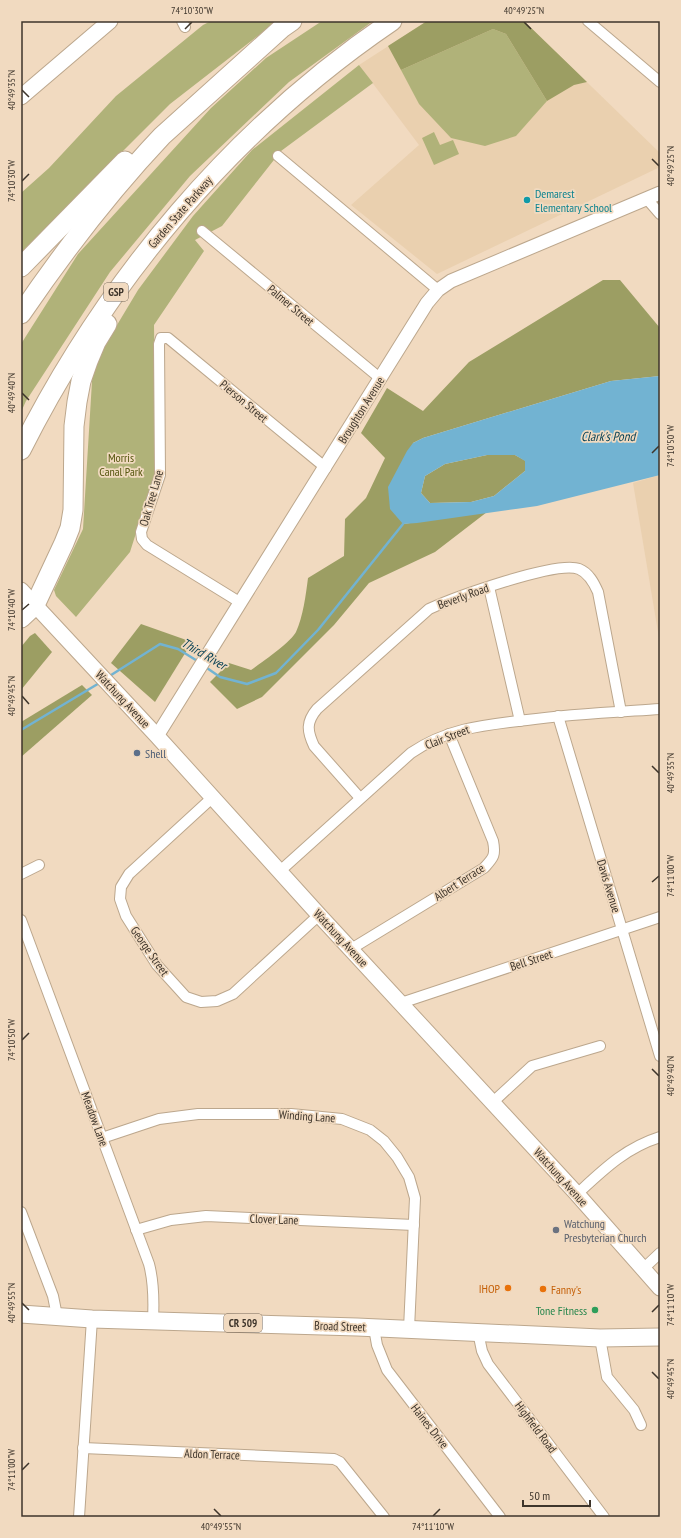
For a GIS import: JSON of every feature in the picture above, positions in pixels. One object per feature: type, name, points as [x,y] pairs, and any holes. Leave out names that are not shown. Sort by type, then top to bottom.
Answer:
[{"type":"highway","points":[[21,314],[53,266],[94,214],[162,136],[282,28],[292,21]]},
{"type":"highway","name":"Garden State Parkway","points":[[21,450],[42,408],[78,346],[149,248],[190,198],[234,151],[281,107],[330,66],[392,21]]},
{"type":"highway","points":[[21,267],[124,162],[137,151],[162,136]]},
{"type":"highway","points":[[21,618],[35,605],[70,528],[73,510],[74,426],[81,381],[88,361],[96,342],[190,198]]},
{"type":"main road","points":[[21,97],[110,21]]},
{"type":"main road","name":"Watchung Avenue","points":[[21,590],[493,1102],[660,1288]]},
{"type":"main road","name":"Broad Street","points":[[21,1314],[92,1319],[409,1329],[600,1338],[657,1334]]},
{"type":"street","points":[[588,21],[660,82]]},
{"type":"street","points":[[278,156],[438,290]]},
{"type":"street","name":"Broughton Avenue","points":[[157,736],[326,468],[427,303],[438,290],[451,281],[660,193]]},
{"type":"street","points":[[647,199],[660,214]]},
{"type":"street","name":"Palmer Street","points":[[202,231],[381,379]]},
{"type":"street","name":"Pierson Street","points":[[161,338],[168,338],[326,468]]},
{"type":"street","name":"Oak Tree Lane","points":[[161,338],[159,344],[160,475],[141,532],[142,539],[147,545],[241,603]]},
{"type":"street","name":"Beverly Road","points":[[360,798],[314,746],[310,738],[310,717],[317,709],[429,609],[441,603],[489,587],[556,568],[579,569],[588,575],[593,581],[598,592],[621,712]]},
{"type":"street","points":[[489,587],[520,721]]},
{"type":"street","name":"Clair Street","points":[[280,871],[411,753],[423,745],[473,726],[558,716],[660,710]]},
{"type":"street","name":"Davis Avenue","points":[[558,716],[660,1056]]},
{"type":"street","name":"Albert Terrace","points":[[351,949],[484,868],[492,859],[495,852],[494,842],[449,734]]},
{"type":"street","name":"George Street","points":[[213,797],[129,874],[121,887],[120,899],[126,916],[157,965],[186,997],[201,1002],[217,1001],[233,994],[319,915]]},
{"type":"street","points":[[21,874],[39,865]]},
{"type":"street","name":"Bell Street","points":[[401,1003],[660,918]]},
{"type":"street","name":"Meadow Lane","points":[[21,920],[149,1264],[153,1279],[153,1320]]},
{"type":"street","points":[[493,1102],[532,1066],[600,1046]]},
{"type":"street","name":"Winding Lane","points":[[102,1138],[158,1118],[198,1114],[291,1114],[342,1119],[370,1130],[384,1141],[397,1157],[409,1177],[415,1198],[409,1329]]},
{"type":"street","points":[[577,1194],[610,1163],[624,1153],[638,1145],[660,1137]]},
{"type":"street","points":[[21,1212],[53,1296],[57,1316]]},
{"type":"street","name":"Clover Lane","points":[[136,1230],[171,1220],[206,1216],[414,1225]]},
{"type":"street","points":[[643,1269],[660,1253]]},
{"type":"street","points":[[79,1517],[92,1319]]},
{"type":"street","name":"Haines Drive","points":[[374,1328],[377,1345],[387,1370],[500,1517]]},
{"type":"street","name":"Highfield Road","points":[[478,1332],[482,1351],[488,1364],[604,1517]]},
{"type":"street","points":[[600,1338],[607,1377],[634,1410],[641,1425]]},
{"type":"street","name":"Aldon Terrace","points":[[83,1448],[334,1459],[340,1462],[384,1517]]},
{"type":"shaded area","name":"Demarest Elementary School","points":[[427,21],[524,21],[660,153],[660,167],[437,274],[351,205],[419,145],[359,65]]},
{"type":"shaded area","points":[[660,475],[660,644],[633,483]]},
{"type":"green space","points":[[211,21],[277,21],[170,104],[21,253],[21,193],[49,168],[116,96],[203,25]]},
{"type":"green space","points":[[322,21],[373,21],[289,82],[190,176],[110,272],[26,401],[21,412],[21,344],[78,254],[211,108],[266,58]]},
{"type":"green space","points":[[427,21],[524,21],[587,82],[574,85],[547,101],[506,34],[493,29],[401,70],[388,46]]},
{"type":"green space","points":[[493,29],[506,34],[547,101],[516,136],[485,146],[451,138],[419,104],[401,70]]},
{"type":"green space","name":"Morris Canal Park","points":[[359,65],[373,83],[281,151],[222,226],[195,240],[204,251],[154,325],[156,470],[130,552],[76,617],[56,596],[54,590],[83,529],[93,365],[138,290],[193,216],[252,150]]},
{"type":"green space","points":[[434,132],[440,145],[453,140],[459,154],[434,165],[422,138]]},
{"type":"green space","points":[[603,280],[620,280],[660,328],[660,376],[611,381],[423,438],[413,443],[403,524],[487,512],[435,552],[369,583],[334,625],[262,697],[237,709],[210,682],[229,663],[251,670],[288,641],[296,632],[301,619],[308,578],[344,556],[345,519],[366,498],[385,458],[361,433],[387,388],[423,411],[469,362]]},
{"type":"green space","points":[[487,455],[515,455],[526,461],[525,471],[494,496],[471,502],[430,503],[421,493],[425,476],[445,464]]},
{"type":"green space","points":[[141,624],[192,642],[155,702],[111,663]]},
{"type":"green space","points":[[35,633],[52,652],[21,690],[21,647],[30,636]]},
{"type":"green space","points":[[82,685],[92,695],[21,757],[21,722]]},
{"type":"water","name":"Clark's Pond","points":[[660,376],[660,475],[537,506],[417,523],[403,524],[390,509],[388,487],[407,451],[413,443],[423,438],[611,381]],"holes":[[[487,455],[515,455],[525,461],[525,471],[494,496],[471,502],[430,503],[421,493],[425,476],[445,464]]]},
{"type":"waterway","name":"Third River","points":[[204,666],[220,677],[247,684],[276,673],[318,630],[403,524]]},
{"type":"waterway","name":"Third River","points":[[108,677],[160,644],[178,649],[199,662]]},
{"type":"waterway","name":"Third River","points":[[21,730],[101,682]]},
{"type":"place","name":"Demarest Elementary School","points":[[527,200]]},
{"type":"place","name":"Shell","points":[[137,753]]},
{"type":"place","name":"Watchung Presbyterian Church","points":[[556,1230]]},
{"type":"place","name":"IHOP","points":[[508,1288]]},
{"type":"place","name":"Fanny's","points":[[543,1289]]},
{"type":"place","name":"Tone Fitness","points":[[595,1310]]}]
